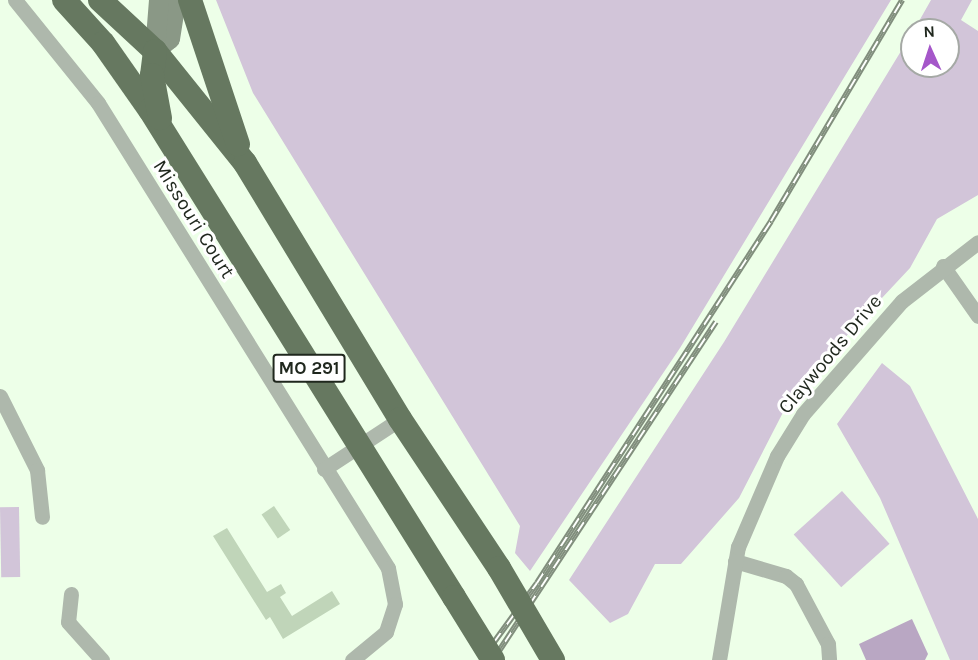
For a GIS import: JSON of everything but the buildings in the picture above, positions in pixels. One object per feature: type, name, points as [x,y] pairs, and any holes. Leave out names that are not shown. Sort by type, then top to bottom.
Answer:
[{"type":"highway","name":"MO 291","points":[[64,0],[103,43],[166,137],[357,447],[493,660]]},
{"type":"highway","name":"MO 291","points":[[100,0],[155,51],[245,163],[400,420],[499,568],[553,660]]},
{"type":"highway","points":[[190,0],[245,163]]},
{"type":"highway","points":[[103,43],[125,55],[140,57],[155,51],[154,96],[166,137]]},
{"type":"main road","points":[[155,51],[159,0]]},
{"type":"main road","points":[[155,51],[170,39],[176,0]]},
{"type":"street","name":"Missouri Court","points":[[15,0],[98,103],[387,568],[394,591],[387,632],[352,660]]},
{"type":"street","name":"Claywoods Drive","points":[[719,660],[735,561],[756,501],[803,414],[902,301],[943,266],[978,242]]},
{"type":"street","points":[[943,266],[978,316]]},
{"type":"street","points":[[0,396],[37,470],[42,517]]},
{"type":"street","points":[[324,469],[400,420]]},
{"type":"street","points":[[735,561],[786,576],[796,584],[828,644],[829,660]]},
{"type":"street","points":[[71,594],[68,622],[102,660]]},
{"type":"shaded area","points":[[216,0],[891,0],[680,348],[530,571],[515,553],[520,526],[253,93]]},
{"type":"shaded area","points":[[931,0],[972,0],[961,20],[978,31],[978,195],[937,219],[910,268],[793,393],[739,498],[681,564],[655,564],[628,614],[610,623],[569,580],[724,342],[900,53],[900,78],[960,78],[960,18],[921,18]]},
{"type":"shaded area","points":[[882,363],[910,386],[978,519],[978,660],[950,660],[880,498],[837,424]]},
{"type":"shaded area","points":[[842,491],[890,544],[841,587],[794,534]]},
{"type":"shaded area","points":[[0,507],[19,507],[20,577],[1,577]]},
{"type":"shaded area","points":[[912,619],[928,654],[925,660],[866,660],[859,644]]},
{"type":"railway","points":[[481,660],[537,583],[771,221],[902,0]]},
{"type":"railway","points":[[493,660],[716,322]]}]
